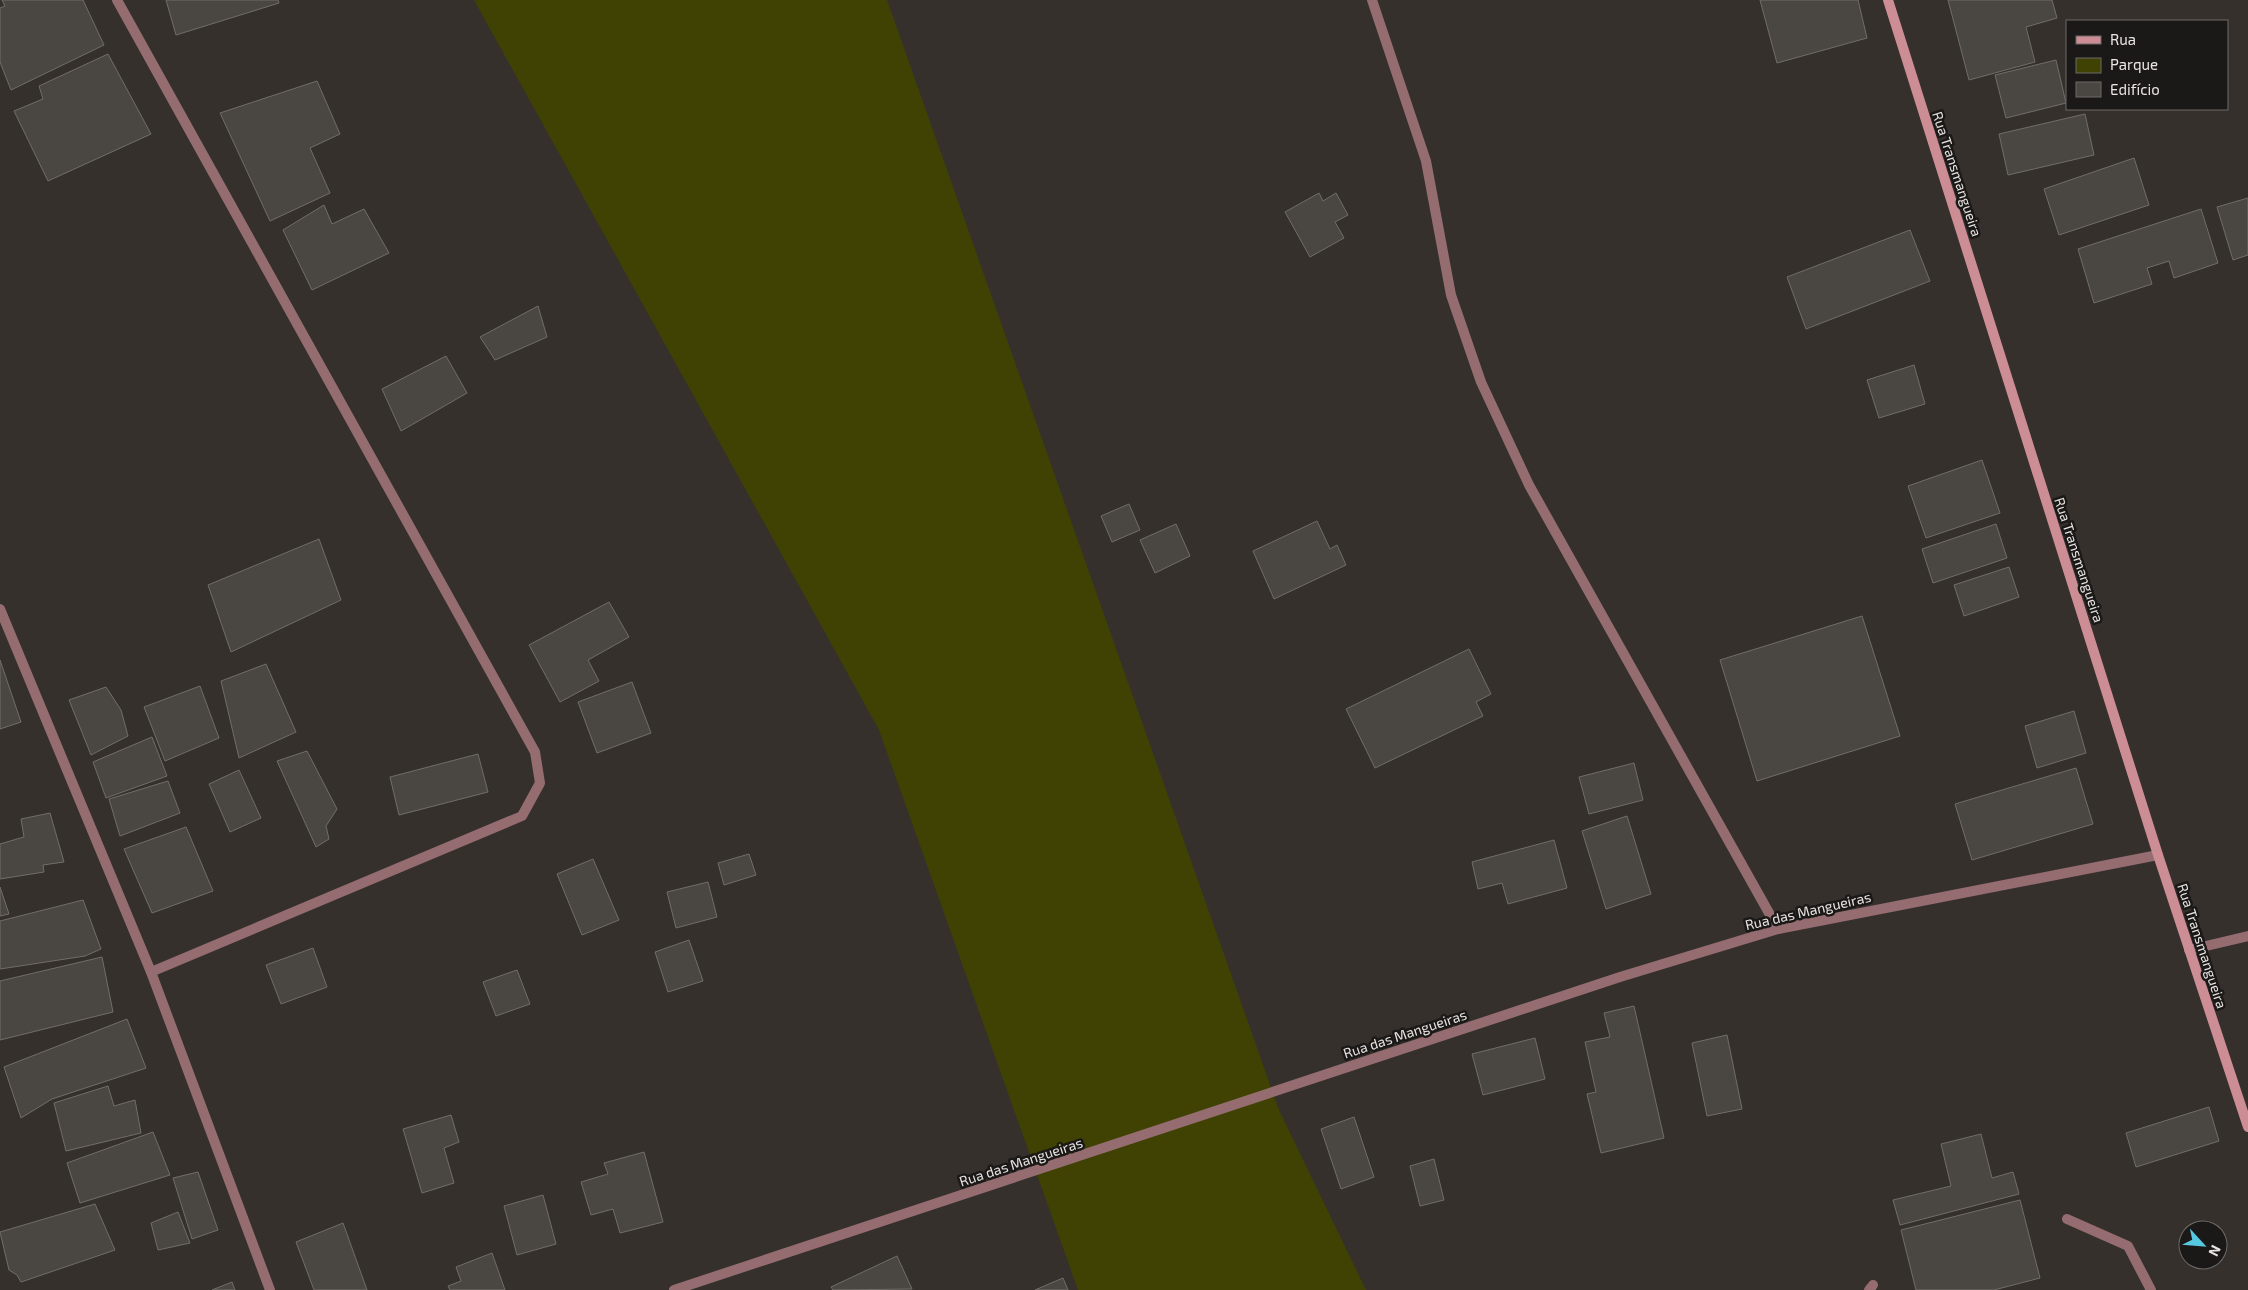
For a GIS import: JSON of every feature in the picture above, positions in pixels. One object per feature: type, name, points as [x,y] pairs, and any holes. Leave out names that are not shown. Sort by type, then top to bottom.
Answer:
[{"type":"street","points":[[117,0],[535,752],[540,783],[522,816],[151,972]]},
{"type":"street","points":[[1372,0],[1426,161],[1451,295],[1481,382],[1529,485],[1778,929]]},
{"type":"street","name":"Rua Transmangueira","points":[[1888,0],[2158,855],[2248,1127]]},
{"type":"street","points":[[0,609],[151,972],[270,1290]]},
{"type":"street","name":"Rua das Mangueiras","points":[[674,1290],[1620,977],[1778,929],[2158,855]]},
{"type":"street","points":[[2189,950],[2248,936]]},
{"type":"street","points":[[2067,1219],[2128,1246],[2151,1290]]},
{"type":"green space","points":[[474,0],[887,0],[1279,1110],[1366,1290],[1078,1290],[879,730]]},
{"type":"building","points":[[2,0],[83,0],[104,45],[11,90],[0,62],[0,8],[5,6]]},
{"type":"building","points":[[166,0],[278,0],[279,3],[176,35]]},
{"type":"building","points":[[1760,0],[1858,0],[1867,38],[1777,63]]},
{"type":"building","points":[[1948,0],[2052,0],[2057,18],[2026,27],[2035,62],[1969,80]]},
{"type":"building","points":[[108,54],[151,134],[48,181],[14,111],[43,99],[39,86]]},
{"type":"building","points":[[2056,60],[2066,103],[2006,118],[1995,75]]},
{"type":"building","points":[[317,81],[340,134],[310,148],[330,193],[270,221],[220,113]]},
{"type":"building","points":[[2085,114],[2094,155],[2008,175],[1999,134]]},
{"type":"building","points":[[2134,158],[2149,205],[2059,235],[2044,189]]},
{"type":"building","points":[[1319,193],[1323,201],[1336,193],[1348,215],[1335,222],[1344,238],[1310,257],[1285,212]]},
{"type":"building","points":[[2248,198],[2248,255],[2233,260],[2217,207]]},
{"type":"building","points":[[324,205],[332,224],[364,209],[389,253],[312,290],[283,230]]},
{"type":"building","points":[[2201,209],[2218,263],[2174,278],[2169,261],[2147,268],[2152,284],[2094,303],[2078,249]]},
{"type":"building","points":[[1910,230],[1930,281],[1806,329],[1787,277]]},
{"type":"building","points":[[538,306],[547,337],[495,360],[480,337]]},
{"type":"building","points":[[446,356],[467,393],[401,431],[382,389]]},
{"type":"building","points":[[1914,365],[1925,404],[1879,418],[1867,380]]},
{"type":"building","points":[[1982,460],[2000,513],[1926,538],[1908,486]]},
{"type":"building","points":[[1129,504],[1140,530],[1112,542],[1101,516]]},
{"type":"building","points":[[1317,521],[1330,549],[1337,545],[1346,565],[1274,599],[1253,551]]},
{"type":"building","points":[[1176,524],[1190,556],[1155,573],[1140,540]]},
{"type":"building","points":[[1996,524],[2007,558],[1933,583],[1922,549]]},
{"type":"building","points":[[319,539],[341,600],[231,652],[208,585]]},
{"type":"building","points":[[2009,567],[2019,597],[1964,616],[1954,585]]},
{"type":"building","points":[[609,602],[629,637],[588,660],[599,681],[560,702],[529,645]]},
{"type":"building","points":[[1862,616],[1900,736],[1757,781],[1720,660]]},
{"type":"building","points":[[1469,649],[1491,694],[1476,702],[1483,716],[1375,768],[1346,709]]},
{"type":"building","points":[[0,660],[21,722],[0,729]]},
{"type":"building","points":[[266,664],[296,732],[239,758],[221,681]]},
{"type":"building","points":[[632,682],[651,733],[597,753],[578,702]]},
{"type":"building","points":[[200,686],[219,738],[165,761],[144,707]]},
{"type":"building","points":[[106,687],[121,710],[128,736],[91,755],[69,700]]},
{"type":"building","points":[[2074,711],[2086,753],[2037,768],[2025,726]]},
{"type":"building","points":[[152,737],[167,776],[106,798],[93,762]]},
{"type":"building","points":[[307,751],[337,809],[326,826],[329,839],[316,847],[277,761]]},
{"type":"building","points":[[478,754],[488,792],[399,815],[390,777]]},
{"type":"building","points":[[1634,763],[1643,800],[1589,814],[1579,777]]},
{"type":"building","points":[[2076,768],[2093,824],[1972,860],[1955,804]]},
{"type":"building","points":[[239,770],[261,818],[230,832],[209,784]]},
{"type":"building","points":[[168,781],[180,813],[120,836],[109,799]]},
{"type":"building","points":[[50,813],[64,862],[43,865],[44,872],[0,879],[0,844],[24,837],[21,819]]},
{"type":"building","points":[[1627,816],[1651,894],[1606,909],[1582,831]]},
{"type":"building","points":[[186,827],[213,891],[152,913],[124,849]]},
{"type":"building","points":[[1554,840],[1567,888],[1508,904],[1502,883],[1478,889],[1472,862]]},
{"type":"building","points":[[749,854],[756,875],[724,885],[718,863]]},
{"type":"building","points":[[593,859],[619,920],[582,935],[557,874]]},
{"type":"building","points":[[708,882],[717,917],[676,928],[667,892]]},
{"type":"building","points":[[0,887],[9,914],[0,916]]},
{"type":"building","points":[[83,900],[101,949],[85,956],[0,969],[0,921]]},
{"type":"building","points":[[689,940],[703,981],[668,992],[655,952]]},
{"type":"building","points":[[313,948],[327,987],[281,1004],[266,965]]},
{"type":"building","points":[[102,957],[113,1012],[0,1040],[0,981]]},
{"type":"building","points":[[517,970],[530,1004],[496,1016],[483,982]]},
{"type":"building","points":[[1634,1006],[1664,1138],[1601,1153],[1587,1094],[1596,1092],[1585,1042],[1610,1037],[1604,1013]]},
{"type":"building","points":[[127,1019],[146,1068],[52,1099],[21,1118],[4,1067]]},
{"type":"building","points":[[1727,1035],[1742,1109],[1707,1116],[1692,1043]]},
{"type":"building","points":[[1535,1038],[1545,1079],[1483,1095],[1472,1054]]},
{"type":"building","points":[[108,1086],[114,1106],[135,1100],[141,1133],[66,1151],[54,1103]]},
{"type":"building","points":[[2209,1107],[2219,1141],[2136,1167],[2126,1133]]},
{"type":"building","points":[[451,1115],[459,1142],[444,1148],[454,1183],[422,1193],[403,1129]]},
{"type":"building","points":[[1354,1117],[1374,1177],[1341,1189],[1321,1129]]},
{"type":"building","points":[[153,1132],[170,1175],[80,1203],[67,1163]]},
{"type":"building","points":[[1981,1134],[1992,1178],[2013,1172],[2019,1194],[1900,1225],[1893,1200],[1951,1186],[1941,1144]]},
{"type":"building","points":[[644,1152],[663,1222],[620,1233],[613,1209],[591,1215],[581,1182],[608,1174],[604,1163]]},
{"type":"building","points":[[1434,1159],[1444,1200],[1420,1206],[1410,1166]]},
{"type":"building","points":[[198,1172],[218,1230],[192,1239],[173,1178]]},
{"type":"building","points":[[543,1195],[556,1244],[517,1255],[504,1206]]},
{"type":"building","points":[[2020,1200],[2040,1278],[1994,1290],[1916,1290],[1901,1230]]},
{"type":"building","points":[[95,1204],[115,1250],[21,1282],[17,1275],[9,1270],[0,1232]]},
{"type":"building","points":[[178,1212],[190,1243],[158,1250],[151,1223]]},
{"type":"building","points":[[343,1223],[367,1290],[314,1290],[296,1242]]},
{"type":"building","points":[[492,1253],[505,1290],[450,1290],[448,1286],[461,1281],[456,1267]]},
{"type":"building","points":[[897,1256],[912,1289],[833,1290],[831,1287]]},
{"type":"building","points":[[1063,1278],[1068,1290],[1035,1290]]},
{"type":"building","points":[[232,1282],[235,1290],[212,1290]]}]
